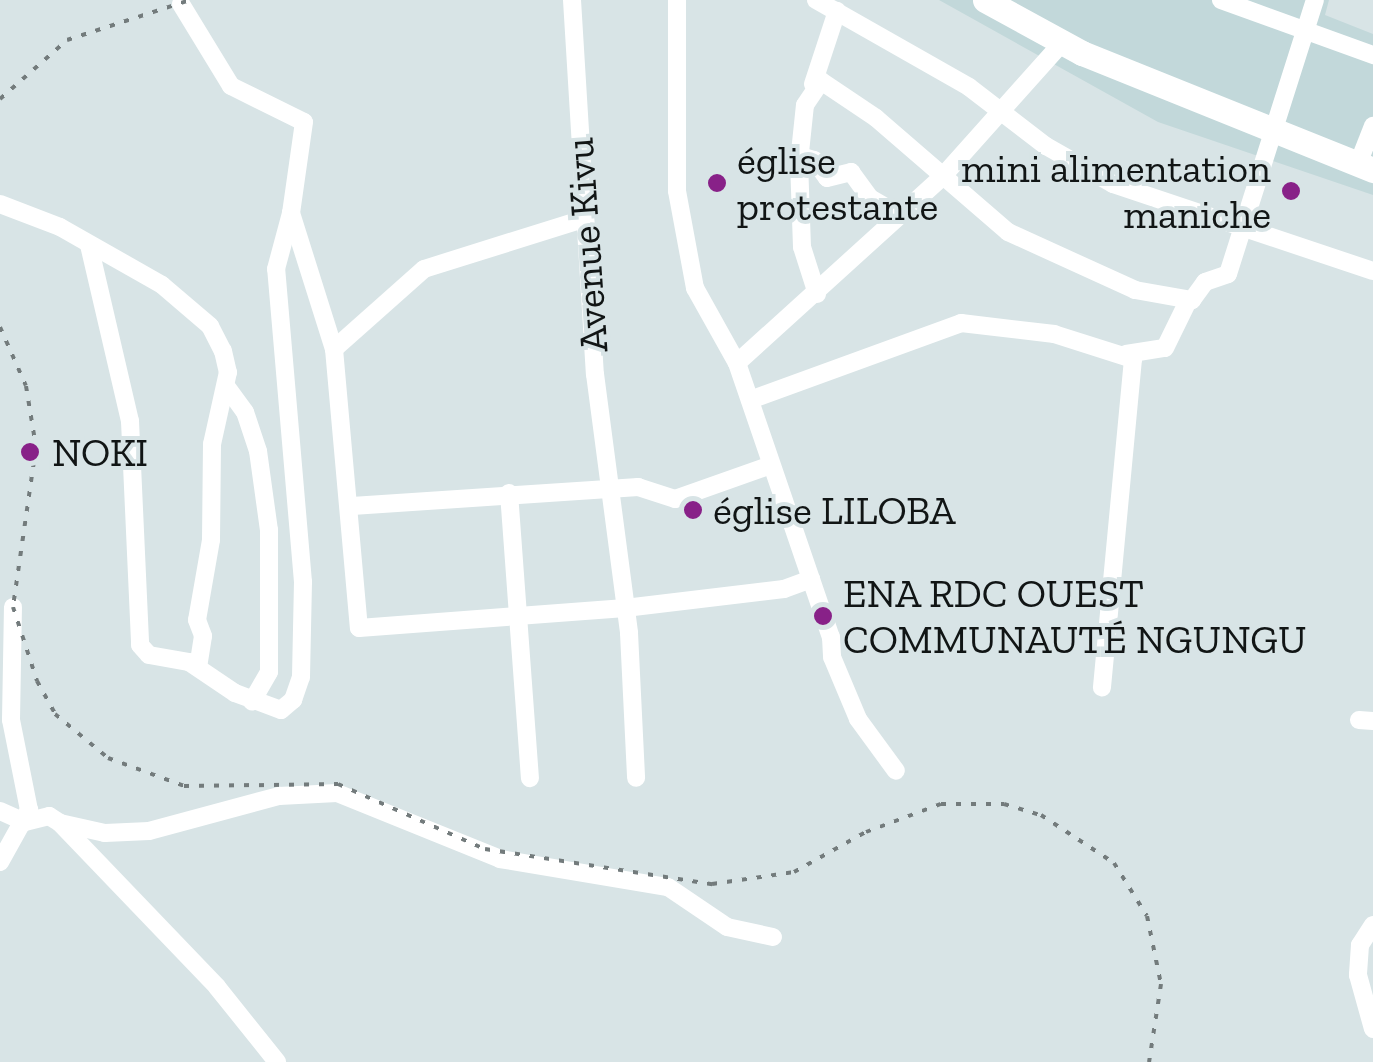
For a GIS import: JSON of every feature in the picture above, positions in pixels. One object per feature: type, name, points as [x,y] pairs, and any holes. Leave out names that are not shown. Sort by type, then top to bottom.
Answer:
[{"type":"highway","points":[[985,0],[1062,43],[1366,167]]},
{"type":"street","name":"Avenue Kivu","points":[[572,0],[584,220],[608,489],[625,608],[636,778]]},
{"type":"street","points":[[677,0],[676,192],[695,288],[738,363],[811,579],[832,657],[858,719],[896,771]]},
{"type":"street","points":[[816,0],[969,87],[999,114],[1113,184],[1238,229],[1373,271]]},
{"type":"street","points":[[1221,0],[1373,55]]},
{"type":"street","points":[[750,400],[949,325],[1008,327],[1126,354],[1165,348],[1185,300],[1205,282],[1227,276],[1238,229],[1315,0]]},
{"type":"street","points":[[90,245],[130,421],[140,645],[149,656],[198,668],[252,701],[281,710],[293,700],[300,678],[303,582],[276,270],[291,212],[304,122],[231,86],[181,4]]},
{"type":"street","points":[[818,294],[802,247],[800,156],[837,11]]},
{"type":"street","points":[[738,363],[818,294],[942,176],[1062,43]]},
{"type":"street","points":[[819,83],[942,176],[1008,232],[1135,290],[1185,300]]},
{"type":"street","points":[[1366,167],[1373,126]]},
{"type":"street","points":[[800,156],[814,160],[826,178],[851,172],[870,198],[900,215]]},
{"type":"street","points":[[0,204],[90,245],[162,285],[210,326],[227,360],[226,386],[212,444],[211,540],[198,613],[198,668]]},
{"type":"street","points":[[291,212],[334,348],[352,506],[359,628],[625,608],[784,589],[811,579]]},
{"type":"street","points":[[334,348],[424,269],[584,220]]},
{"type":"street","points":[[1102,688],[1115,519],[1133,404],[1135,367],[1126,354]]},
{"type":"street","points":[[226,386],[258,450],[270,530],[269,672],[252,701]]},
{"type":"street","points":[[352,506],[649,487],[675,499],[770,465]]},
{"type":"street","points":[[510,493],[530,778]]},
{"type":"street","points":[[0,862],[26,822],[28,789],[5,726],[13,607]]},
{"type":"street","points":[[60,823],[105,833],[149,831],[279,796],[337,793],[500,859],[668,887],[727,927],[772,937]]},
{"type":"street","points":[[0,811],[26,822],[49,816],[60,823],[217,987],[277,1062]]},
{"type":"street","points":[[1373,925],[1360,945],[1358,974],[1373,1029]]},
{"type":"shaded area","points":[[939,0],[1329,0],[1325,15],[1373,34],[1373,195],[1158,122]]},
{"type":"railway","points":[[0,99],[67,40],[190,0]]},
{"type":"railway","points":[[0,327],[26,386],[36,447],[13,607],[37,681],[55,714],[108,758],[184,786],[338,784],[485,849],[712,884],[794,872],[866,832],[941,804],[1004,804],[1041,815],[1114,863],[1147,916],[1161,984],[1149,1062]]},
{"type":"place","name":"église protestante","points":[[717,183]]},
{"type":"place","name":"mini alimentation maniche","points":[[1291,191]]},
{"type":"place","name":"NOKI","points":[[30,452]]},
{"type":"place","name":"église LILOBA","points":[[693,510]]},
{"type":"place","name":"ENA RDC OUEST COMMUNAUTÉ NGUNGU","points":[[823,616]]}]
